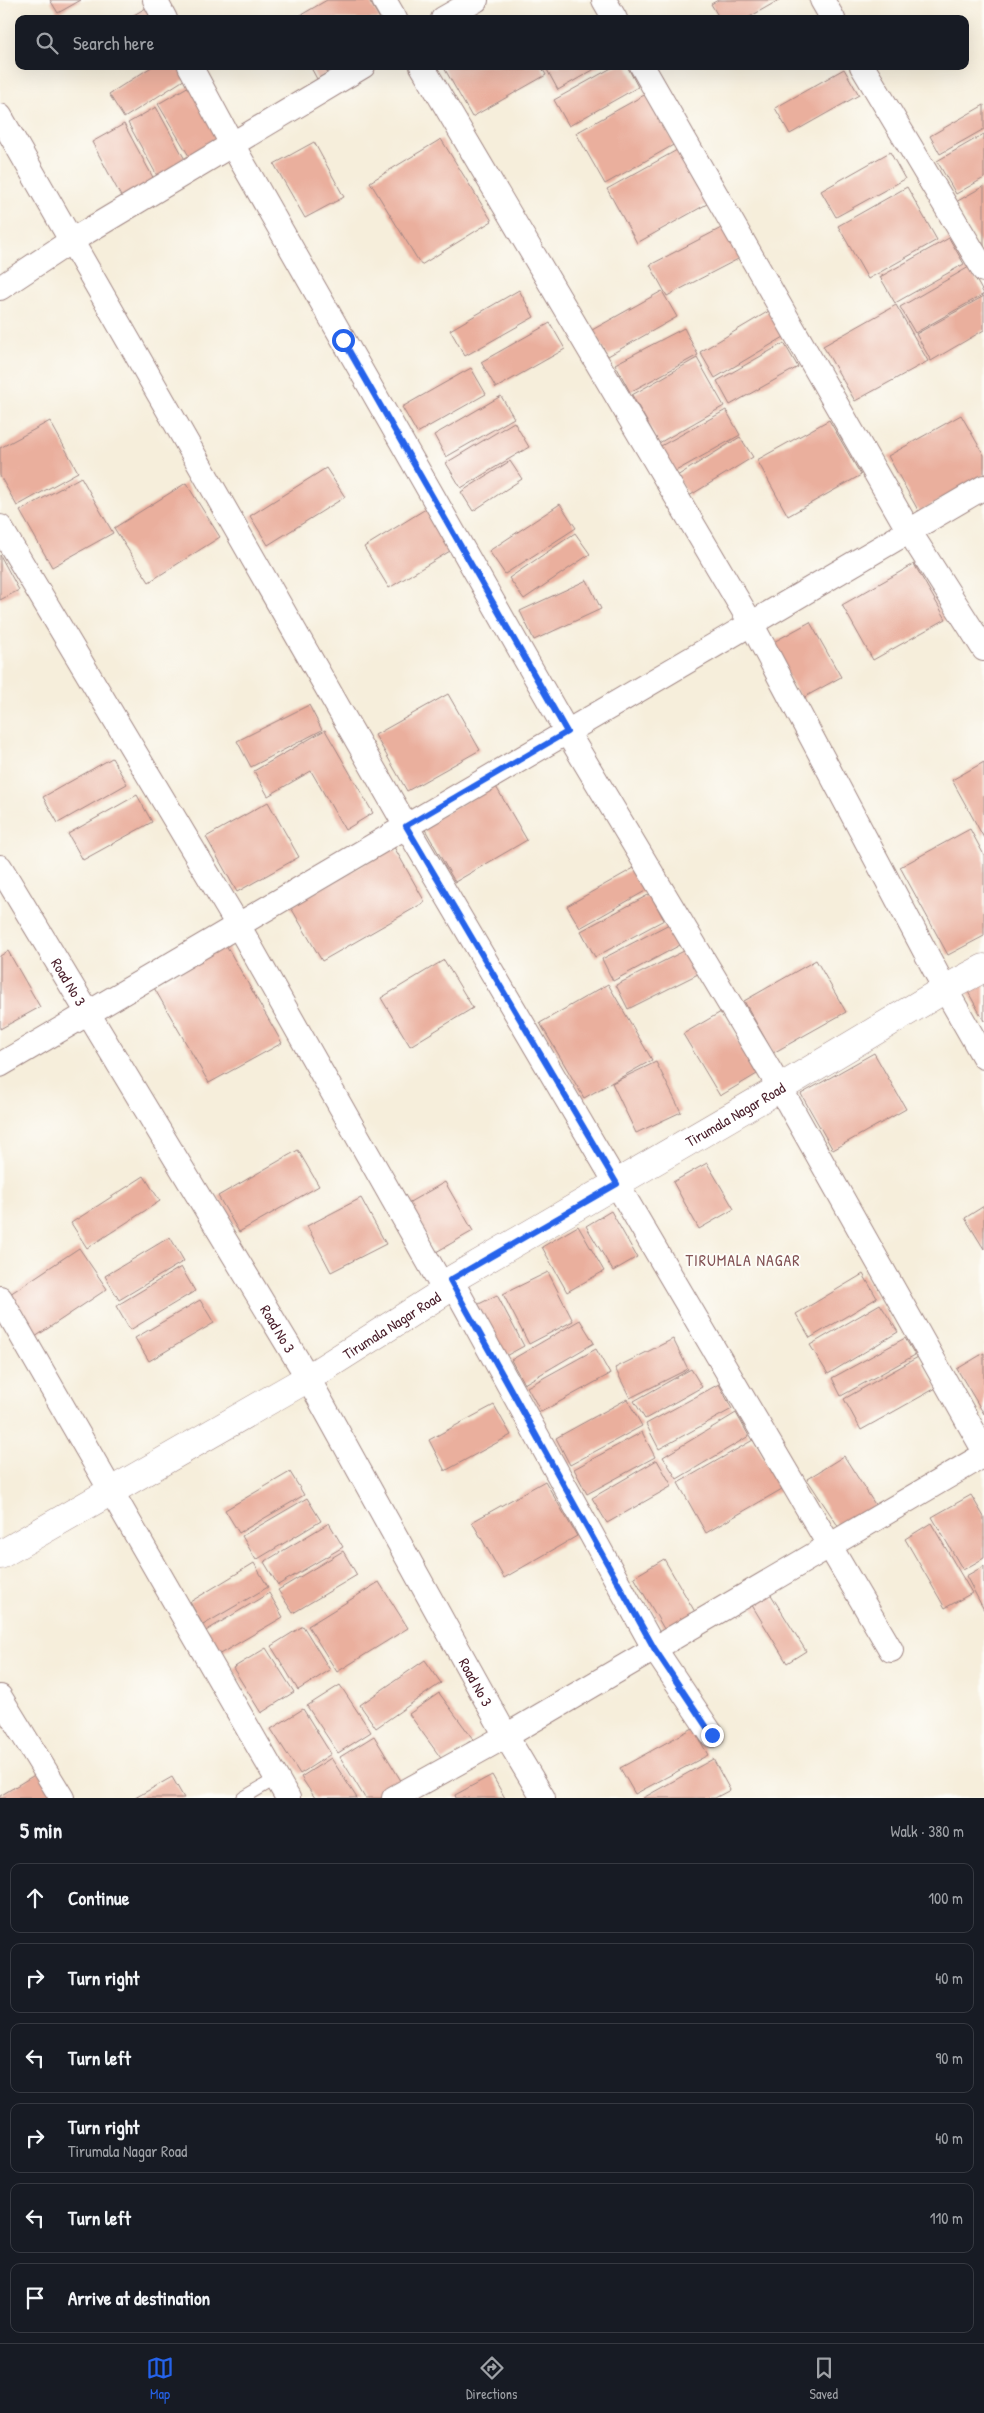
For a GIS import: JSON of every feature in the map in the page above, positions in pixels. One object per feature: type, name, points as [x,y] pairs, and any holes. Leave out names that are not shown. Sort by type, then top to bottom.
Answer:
[{"type":"street","points":[[155,0],[163,15]]},
{"type":"street","points":[[384,0],[392,15]]},
{"type":"street","points":[[450,15],[476,0]]},
{"type":"street","points":[[604,0],[613,15]]},
{"type":"street","points":[[822,0],[831,15]]},
{"type":"street","points":[[192,70],[233,146],[567,732],[780,1088],[984,1450]]},
{"type":"street","points":[[0,288],[71,241],[233,146],[356,70]]},
{"type":"street","points":[[424,70],[752,623],[944,989],[984,1057]]},
{"type":"street","points":[[644,70],[909,531],[984,649]]},
{"type":"street","points":[[864,70],[984,270]]},
{"type":"street","points":[[0,116],[406,826],[891,1650]]},
{"type":"street","points":[[0,1065],[984,487]]},
{"type":"street","points":[[0,527],[238,925],[448,1286],[654,1648],[712,1735]]},
{"type":"street","name":"Road No 3","points":[[0,867],[90,1012],[308,1378],[506,1736],[543,1798]]},
{"type":"street","name":"Tirumala Nagar Road","points":[[0,1555],[308,1378],[448,1286],[944,989],[984,968]]},
{"type":"street","points":[[0,1298],[110,1492],[283,1788]]},
{"type":"street","points":[[394,1798],[506,1736],[984,1455]]},
{"type":"street","points":[[0,1697],[62,1798]]},
{"type":"lane","points":[[243,1798],[283,1788]]},
{"type":"building","points":[[50,0],[81,0],[58,13]]},
{"type":"building","points":[[327,0],[369,0],[378,15],[301,15]]},
{"type":"building","points":[[718,0],[779,0],[753,15],[718,15],[711,4]]},
{"type":"building","points":[[151,5],[157,15],[134,15]]},
{"type":"building","points":[[147,70],[186,70],[190,76],[124,118],[109,94]]},
{"type":"building","points":[[312,70],[332,70],[317,79]]},
{"type":"building","points":[[445,70],[543,70],[546,75],[472,117]]},
{"type":"building","points":[[547,70],[593,70],[558,90]]},
{"type":"building","points":[[608,70],[629,70],[638,87],[569,126],[554,100]]},
{"type":"building","points":[[842,70],[845,70],[859,95],[790,134],[775,108]]},
{"type":"building","points":[[196,82],[229,139],[192,161],[158,104]]},
{"type":"building","points":[[646,94],[675,144],[605,184],[576,133]]},
{"type":"building","points":[[984,105],[984,129],[940,154],[930,136]]},
{"type":"building","points":[[156,107],[188,165],[160,181],[128,123]]},
{"type":"building","points":[[124,124],[156,183],[123,200],[92,142]]},
{"type":"building","points":[[984,134],[984,178],[956,194],[937,161]]},
{"type":"building","points":[[441,139],[492,221],[421,265],[370,182]]},
{"type":"building","points":[[314,142],[344,197],[305,218],[274,164]]},
{"type":"building","points":[[677,150],[707,204],[637,243],[607,189]]},
{"type":"building","points":[[890,152],[905,179],[836,217],[821,191]]},
{"type":"building","points":[[984,186],[984,250],[956,202]]},
{"type":"building","points":[[907,187],[937,240],[868,279],[838,226]]},
{"type":"building","points":[[725,226],[742,257],[667,296],[650,265]]},
{"type":"building","points":[[949,238],[964,264],[895,303],[880,277]]},
{"type":"building","points":[[969,267],[984,294],[915,333],[900,307]]},
{"type":"building","points":[[519,290],[534,317],[465,356],[450,330]]},
{"type":"building","points":[[662,291],[677,317],[608,356],[592,330]]},
{"type":"building","points":[[984,296],[984,330],[931,361],[916,334]]},
{"type":"building","points":[[896,305],[928,361],[855,401],[823,346]]},
{"type":"building","points":[[769,311],[784,337],[715,378],[700,352]]},
{"type":"building","points":[[550,323],[565,349],[496,388],[481,362]]},
{"type":"building","points":[[684,328],[698,355],[630,392],[615,364]]},
{"type":"building","points":[[784,343],[798,367],[730,405],[717,381]]},
{"type":"building","points":[[697,358],[724,406],[659,443],[632,395]]},
{"type":"building","points":[[471,368],[486,394],[417,433],[402,407]]},
{"type":"building","points":[[501,396],[514,418],[446,457],[434,435]]},
{"type":"building","points":[[726,410],[740,435],[674,472],[659,447]]},
{"type":"building","points":[[961,415],[984,455],[984,475],[919,512],[888,456]]},
{"type":"building","points":[[829,420],[861,475],[788,516],[757,460]]},
{"type":"building","points":[[50,421],[78,472],[17,506],[0,476],[0,448]]},
{"type":"building","points":[[514,422],[529,447],[461,488],[446,463]]},
{"type":"building","points":[[740,437],[753,457],[689,496],[677,476]]},
{"type":"building","points":[[510,461],[522,479],[473,511],[461,492]]},
{"type":"building","points":[[326,468],[345,497],[268,545],[250,516]]},
{"type":"building","points":[[81,477],[113,533],[52,567],[20,511]]},
{"type":"building","points":[[186,483],[220,537],[149,582],[114,528]]},
{"type":"building","points":[[560,504],[576,528],[505,574],[489,551]]},
{"type":"building","points":[[429,507],[455,548],[389,588],[364,547]]},
{"type":"building","points":[[575,533],[590,554],[524,599],[509,578]]},
{"type":"building","points":[[0,555],[19,590],[0,600]]},
{"type":"building","points":[[914,564],[946,619],[873,660],[842,605]]},
{"type":"building","points":[[587,580],[601,609],[534,640],[520,611]]},
{"type":"building","points":[[810,622],[841,677],[801,699],[770,644]]},
{"type":"building","points":[[448,694],[480,750],[407,791],[375,735]]},
{"type":"building","points":[[309,705],[322,730],[251,767],[237,741]]},
{"type":"building","points":[[325,730],[373,813],[345,830],[311,771],[268,796],[254,771]]},
{"type":"building","points":[[112,758],[127,784],[58,823],[43,797]]},
{"type":"building","points":[[984,762],[984,838],[952,780]]},
{"type":"building","points":[[495,785],[527,840],[455,882],[423,826]]},
{"type":"building","points":[[137,795],[152,822],[83,860],[68,834]]},
{"type":"building","points":[[268,802],[299,857],[237,892],[206,837]]},
{"type":"building","points":[[970,829],[984,855],[984,936],[948,955],[900,867]]},
{"type":"building","points":[[394,847],[425,902],[322,961],[290,906]]},
{"type":"building","points":[[634,868],[647,890],[580,928],[567,906]]},
{"type":"building","points":[[650,894],[664,920],[595,957],[581,931]]},
{"type":"building","points":[[671,923],[682,944],[613,981],[602,959]]},
{"type":"building","points":[[226,945],[282,1043],[209,1083],[153,986]]},
{"type":"building","points":[[686,950],[698,974],[628,1009],[616,985]]},
{"type":"building","points":[[8,951],[40,1007],[0,1029],[0,956]]},
{"type":"building","points":[[444,960],[473,1008],[410,1046],[381,998]]},
{"type":"building","points":[[816,960],[846,1012],[773,1053],[744,1001]]},
{"type":"building","points":[[984,980],[984,1021],[967,990]]},
{"type":"building","points":[[608,984],[652,1060],[584,1098],[540,1023]]},
{"type":"building","points":[[721,1012],[757,1074],[720,1096],[683,1034]]},
{"type":"building","points":[[874,1053],[906,1109],[833,1150],[801,1094]]},
{"type":"building","points":[[656,1062],[681,1112],[636,1133],[612,1083]]},
{"type":"building","points":[[298,1150],[319,1186],[239,1232],[218,1196]]},
{"type":"building","points":[[707,1163],[734,1209],[699,1229],[673,1182]]},
{"type":"building","points":[[144,1176],[160,1201],[87,1248],[71,1223]]},
{"type":"building","points":[[445,1182],[473,1231],[436,1252],[408,1203]]},
{"type":"building","points":[[361,1198],[386,1244],[331,1272],[307,1226]]},
{"type":"building","points":[[984,1206],[984,1249],[965,1218]]},
{"type":"building","points":[[611,1211],[637,1257],[613,1271],[586,1226]]},
{"type":"building","points":[[578,1226],[604,1271],[567,1292],[542,1247]]},
{"type":"building","points":[[170,1237],[184,1261],[119,1300],[105,1276]]},
{"type":"building","points":[[79,1248],[107,1289],[35,1337],[7,1296]]},
{"type":"building","points":[[181,1267],[195,1291],[130,1330],[116,1306]]},
{"type":"building","points":[[548,1272],[573,1321],[529,1344],[503,1294]]},
{"type":"building","points":[[863,1274],[877,1298],[810,1338],[796,1314]]},
{"type":"building","points":[[497,1295],[524,1346],[500,1359],[473,1307]]},
{"type":"building","points":[[200,1300],[214,1323],[149,1361],[135,1338]]},
{"type":"building","points":[[880,1304],[898,1332],[828,1374],[810,1345]]},
{"type":"building","points":[[580,1320],[594,1343],[524,1384],[511,1360]]},
{"type":"building","points":[[905,1338],[915,1355],[841,1396],[832,1378]]},
{"type":"building","points":[[673,1339],[688,1369],[630,1398],[615,1368]]},
{"type":"building","points":[[596,1349],[610,1374],[541,1412],[527,1387]]},
{"type":"building","points":[[984,1353],[984,1414],[957,1369]]},
{"type":"building","points":[[918,1357],[936,1388],[861,1430],[844,1399]]},
{"type":"building","points":[[691,1369],[702,1387],[645,1419],[634,1401]]},
{"type":"building","points":[[719,1384],[732,1409],[659,1449],[646,1424]]},
{"type":"building","points":[[627,1399],[642,1426],[570,1465],[556,1438]]},
{"type":"building","points":[[494,1405],[511,1435],[445,1471],[429,1440]]},
{"type":"building","points":[[736,1413],[749,1436],[677,1479],[663,1457]]},
{"type":"building","points":[[642,1432],[655,1457],[587,1494],[574,1469]]},
{"type":"building","points":[[753,1440],[782,1489],[706,1533],[678,1483]]},
{"type":"building","points":[[844,1456],[876,1506],[840,1529],[807,1479]]},
{"type":"building","points":[[657,1460],[672,1486],[607,1523],[592,1498]]},
{"type":"building","points":[[290,1472],[304,1495],[239,1533],[225,1510]]},
{"type":"building","points":[[545,1481],[577,1536],[504,1578],[472,1522]]},
{"type":"building","points":[[971,1495],[984,1517],[984,1558],[963,1570],[932,1517]]},
{"type":"building","points":[[307,1498],[321,1521],[256,1560],[242,1536]]},
{"type":"building","points":[[329,1523],[343,1547],[278,1585],[264,1562]]},
{"type":"building","points":[[931,1523],[972,1593],[945,1608],[905,1539]]},
{"type":"building","points":[[343,1551],[357,1575],[293,1613],[278,1590]]},
{"type":"building","points":[[664,1559],[698,1617],[667,1634],[634,1577]]},
{"type":"building","points":[[254,1563],[268,1587],[203,1625],[190,1602]]},
{"type":"building","points":[[984,1566],[984,1610],[966,1576]]},
{"type":"building","points":[[379,1582],[408,1628],[337,1672],[308,1626]]},
{"type":"building","points":[[768,1590],[806,1651],[787,1663],[750,1602]]},
{"type":"building","points":[[269,1593],[283,1617],[218,1655],[204,1632]]},
{"type":"building","points":[[303,1626],[330,1670],[298,1690],[271,1646]]},
{"type":"building","points":[[266,1648],[294,1692],[261,1713],[233,1668]]},
{"type":"building","points":[[425,1660],[441,1683],[376,1728],[360,1705]]},
{"type":"building","points":[[340,1685],[371,1732],[338,1753],[307,1706]]},
{"type":"building","points":[[439,1693],[473,1739],[443,1761],[409,1714]]},
{"type":"building","points":[[303,1709],[331,1754],[300,1774],[271,1729]]},
{"type":"building","points":[[693,1728],[708,1755],[635,1794],[620,1768]]},
{"type":"building","points":[[374,1736],[406,1789],[391,1798],[365,1798],[340,1757]]},
{"type":"building","points":[[331,1758],[357,1798],[315,1798],[301,1777]]},
{"type":"building","points":[[713,1759],[730,1790],[715,1798],[643,1798]]},
{"type":"building","points":[[41,1771],[57,1798],[0,1798],[0,1796]]},
{"type":"building","points":[[492,1775],[505,1798],[456,1798],[455,1795]]},
{"type":"building","points":[[172,1777],[184,1798],[135,1798]]},
{"type":"district","name":"TIRUMALA NAGAR","points":[[743,1260]]},
{"type":"route","points":[[343,340],[567,732],[406,826],[617,1184],[450,1280],[654,1648],[712,1735]]}]
